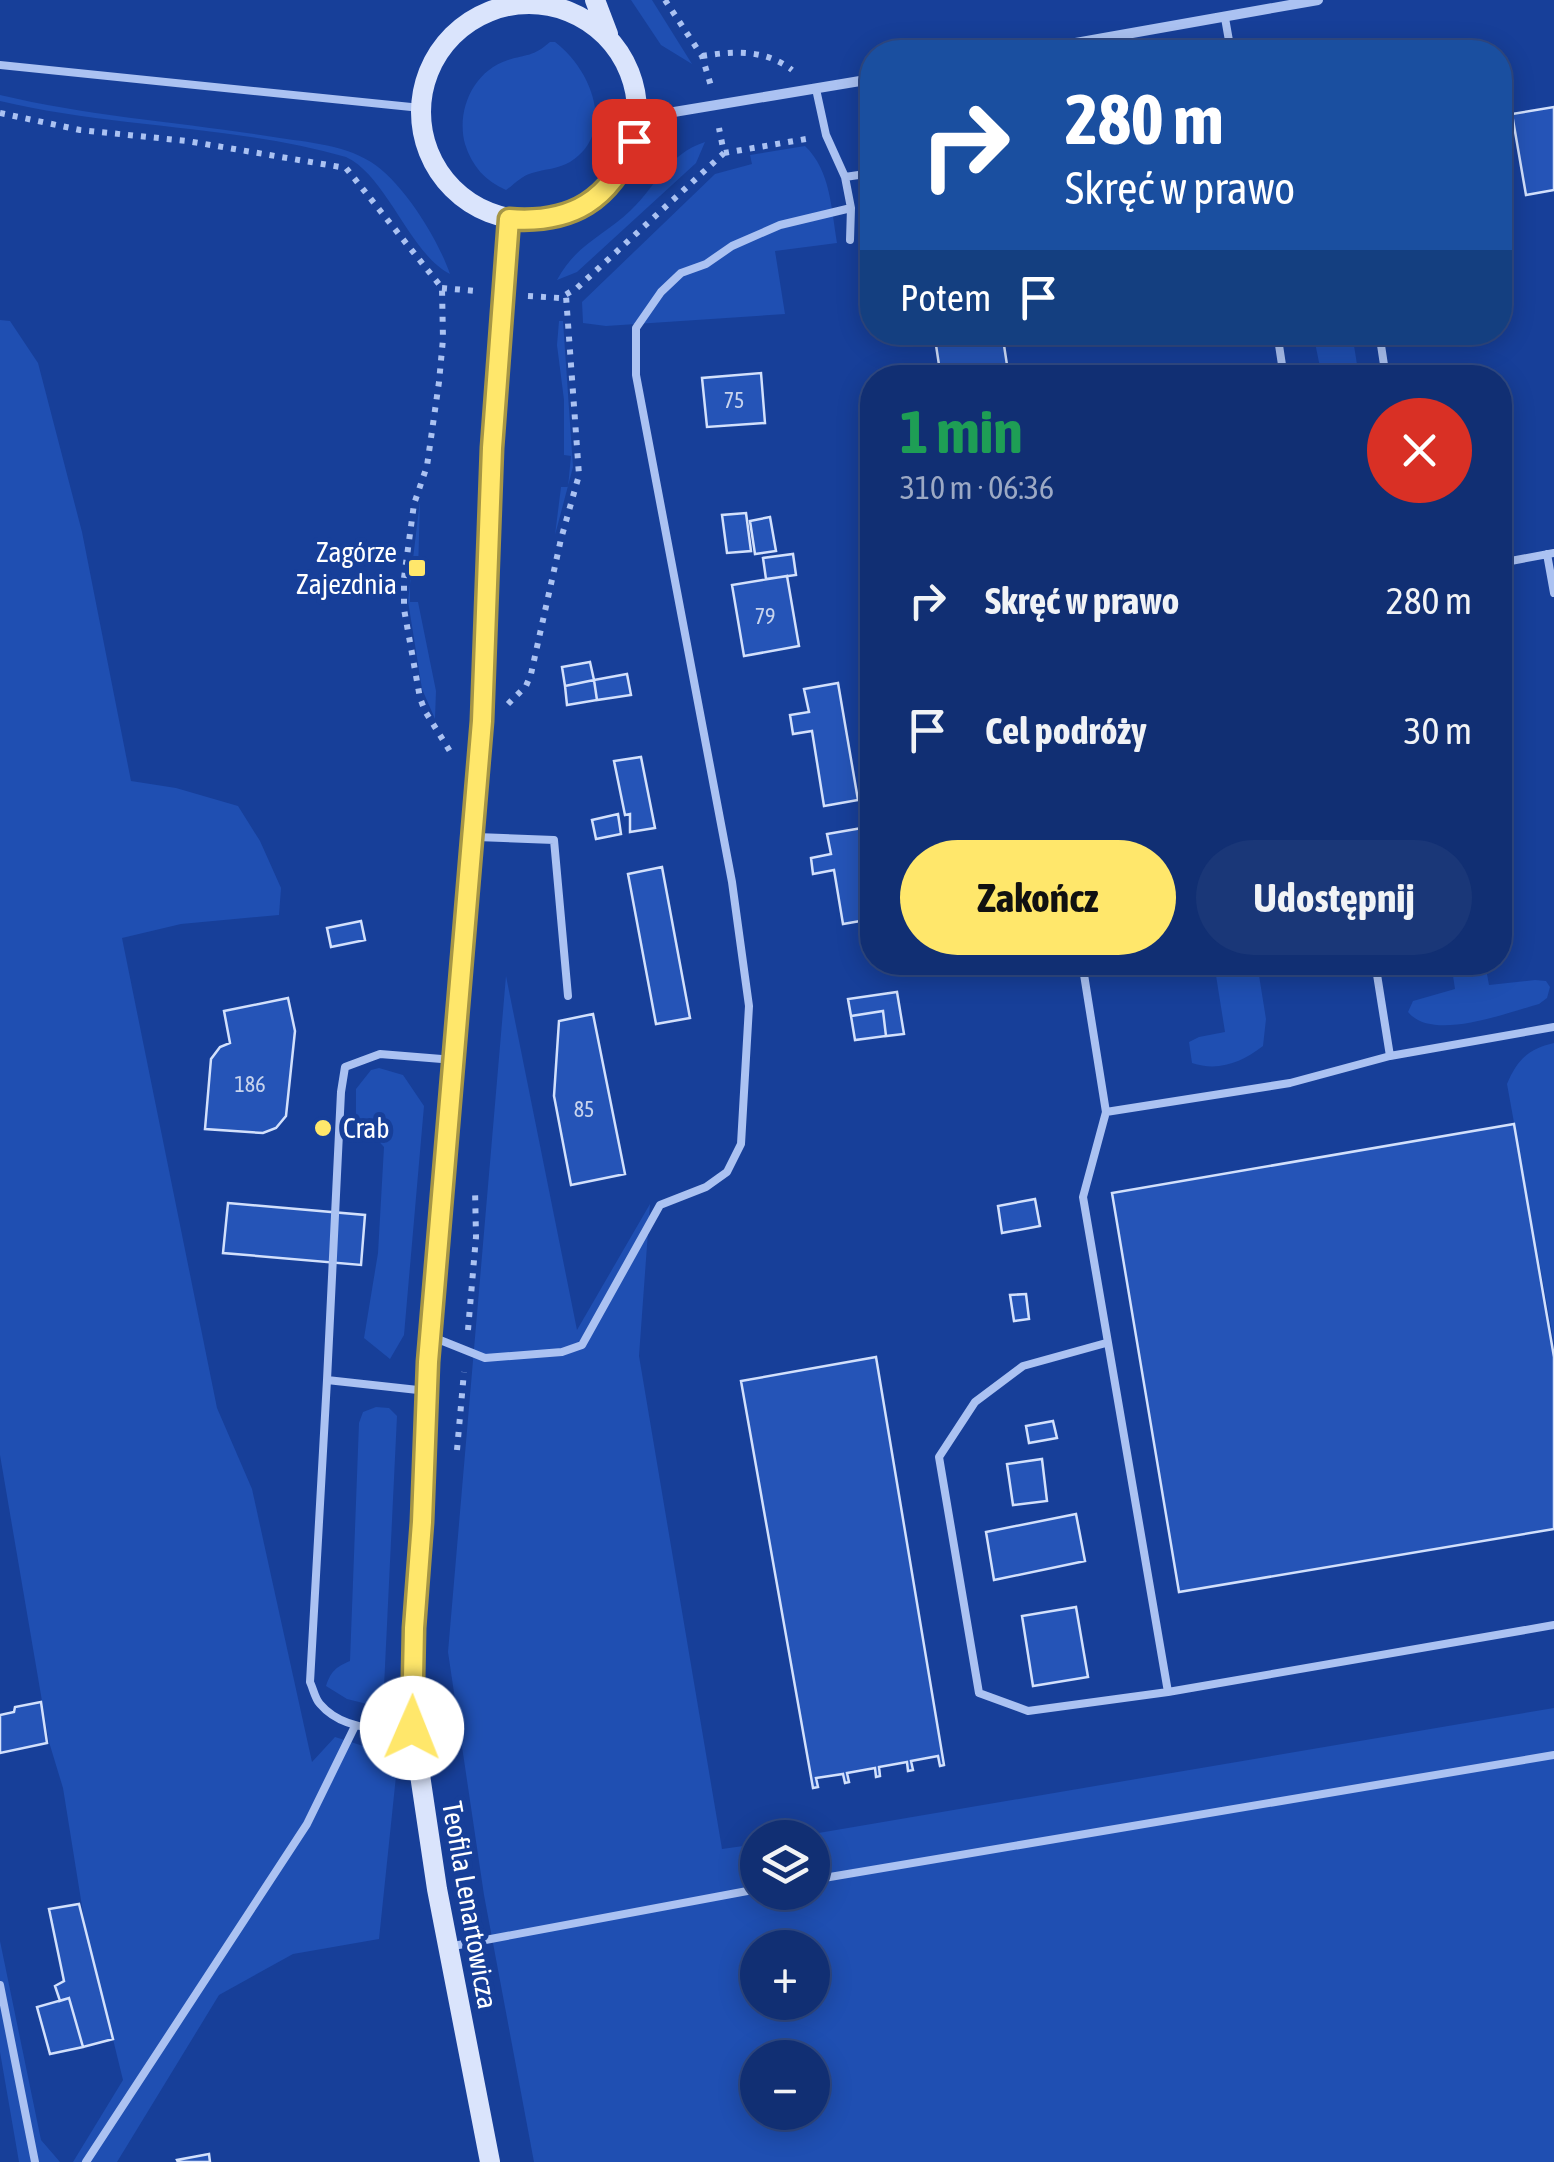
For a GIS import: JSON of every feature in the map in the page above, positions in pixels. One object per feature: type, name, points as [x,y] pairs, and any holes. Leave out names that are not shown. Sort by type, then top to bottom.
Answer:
[{"type":"street","points":[[595,0],[636,91],[638,118],[625,163],[613,182],[577,210],[532,221],[509,219],[469,202],[445,180],[428,152],[421,108],[424,84],[433,62],[464,25],[509,3],[530,4],[564,10],[594,25],[611,41]]},
{"type":"street","points":[[1095,40],[1318,0]]},
{"type":"street","points":[[638,118],[860,81]]},
{"type":"street","name":"Teofila Lenartowicza","points":[[490,2162],[448,1947],[412,1728],[430,1336],[486,659],[496,380],[509,219]]},
{"type":"lane","points":[[1224,18],[1229,40]]},
{"type":"lane","points":[[0,65],[421,108]]},
{"type":"lane","points":[[816,89],[826,135],[846,177],[852,208],[850,240]]},
{"type":"lane","points":[[846,177],[860,175]]},
{"type":"lane","points":[[430,1336],[485,1358],[562,1352],[582,1346],[660,1205],[716,1180],[726,1172],[741,1144],[749,1006],[732,882],[636,376],[636,328],[661,292],[681,273],[780,225],[852,208]]},
{"type":"lane","points":[[1512,561],[1551,554],[1554,593]]},
{"type":"lane","points":[[472,838],[554,840],[568,996]]},
{"type":"lane","points":[[1084,975],[1106,1112],[1084,1197],[1168,1692]]},
{"type":"lane","points":[[1377,975],[1390,1056]]},
{"type":"lane","points":[[1106,1112],[1290,1083],[1390,1056],[1554,1027]]},
{"type":"lane","points":[[412,1728],[355,1726],[319,1704],[310,1682],[332,1259],[345,1067],[380,1054],[454,1060]]},
{"type":"lane","points":[[1106,1343],[1023,1366],[975,1402],[939,1456],[979,1693],[1028,1711],[1168,1692],[1554,1625]]},
{"type":"lane","points":[[328,1380],[427,1391]]},
{"type":"lane","points":[[86,2162],[307,1824],[355,1726]]},
{"type":"lane","points":[[830,1877],[1554,1754]]},
{"type":"lane","points":[[448,1947],[740,1892]]},
{"type":"lane","points":[[0,1985],[36,2162]]},
{"type":"path","points":[[665,0],[702,56],[709,74]]},
{"type":"path","points":[[702,56],[763,54],[816,89]]},
{"type":"path","points":[[0,113],[80,130],[188,141],[346,168],[442,288],[442,360],[423,482],[414,504],[404,572],[404,608],[425,711],[476,792]]},
{"type":"path","points":[[551,298],[566,296],[724,153],[826,135]]},
{"type":"path","points":[[721,138],[724,153]]},
{"type":"path","points":[[442,288],[453,289]]},
{"type":"path","points":[[514,700],[531,674],[579,475],[566,296]]},
{"type":"path","points":[[456,1463],[476,1236],[475,1184]]},
{"type":"shaded area","points":[[631,0],[652,0],[692,64],[661,45]]},
{"type":"shaded area","points":[[550,42],[568,53],[588,83],[596,118],[593,134],[585,149],[570,162],[528,174],[506,190],[480,172],[471,159],[463,131],[465,106],[485,73],[508,60],[534,53]]},
{"type":"shaded area","points":[[0,95],[347,151],[383,171],[407,197],[428,228],[450,274],[423,250],[374,180],[346,157],[260,139],[43,110],[0,101]]},
{"type":"shaded area","points":[[705,142],[696,163],[577,272],[557,280],[573,257],[631,210],[672,162]]},
{"type":"shaded area","points":[[805,146],[825,179],[837,243],[775,251],[785,314],[606,326],[583,323],[582,302],[715,174],[752,164],[750,155]]},
{"type":"shaded area","points":[[0,320],[10,321],[38,363],[82,532],[131,781],[176,788],[238,806],[260,841],[281,888],[279,915],[181,924],[122,938],[217,1408],[252,1489],[312,1762],[335,1737],[398,1757],[379,1939],[293,1954],[219,1995],[117,2162],[73,2162],[123,2080],[85,1925],[0,1455]]},
{"type":"shaded area","points":[[559,321],[563,321],[573,467],[568,485],[571,456],[564,455]]},
{"type":"shaded area","points":[[1315,345],[1354,345],[1357,365],[1320,365]]},
{"type":"shaded area","points":[[561,487],[568,487],[555,535]]},
{"type":"shaded area","points":[[420,500],[418,573],[411,574]]},
{"type":"shaded area","points":[[410,584],[410,602],[418,602],[436,691],[435,719],[422,689],[408,601]]},
{"type":"shaded area","points":[[1216,975],[1259,975],[1266,1019],[1263,1046],[1247,1057],[1221,1066],[1192,1063],[1189,1042],[1225,1032]]},
{"type":"shaded area","points":[[1453,975],[1487,975],[1489,985],[1535,980],[1546,981],[1550,987],[1547,998],[1539,1004],[1470,1023],[1434,1025],[1419,1021],[1408,1012],[1413,1001],[1455,989]]},
{"type":"shaded area","points":[[506,976],[577,1330],[650,1204],[639,1356],[722,1849],[740,1846],[740,1910],[830,1910],[830,1831],[1554,1708],[1554,2162],[534,2162],[484,1895],[448,1652]]},
{"type":"shaded area","points":[[1554,1043],[1554,1343],[1507,1084],[1525,1057]]},
{"type":"shaded area","points":[[379,1068],[403,1075],[424,1106],[404,1335],[390,1359],[364,1338],[378,1253],[384,1147],[356,1117],[356,1089],[371,1070]]},
{"type":"shaded area","points":[[389,1408],[397,1416],[383,1708],[347,1699],[326,1686],[335,1670],[350,1661],[359,1423],[363,1412]]},
{"type":"shaded area","points":[[0,1941],[41,2140],[60,2162],[19,2162],[0,2052]]},
{"type":"building","points":[[1554,107],[1554,190],[1526,195],[1512,114]]},
{"type":"building","points":[[936,345],[1004,345],[1007,365],[939,365]]},
{"type":"building","points":[[761,373],[765,423],[707,427],[702,378]]},
{"type":"building","points":[[746,513],[751,551],[727,553],[722,515]]},
{"type":"building","points":[[770,517],[776,551],[755,554],[750,521]]},
{"type":"building","points":[[793,554],[796,575],[766,579],[763,558]]},
{"type":"building","points":[[787,576],[799,646],[744,656],[732,585]]},
{"type":"building","points":[[590,662],[594,680],[565,686],[562,667]]},
{"type":"building","points":[[627,674],[631,695],[597,700],[594,680]]},
{"type":"building","points":[[594,680],[597,700],[567,705],[565,686]]},
{"type":"building","points":[[838,683],[858,800],[824,806],[812,731],[793,734],[790,715],[809,712],[804,689]]},
{"type":"building","points":[[641,757],[655,828],[630,832],[630,814],[625,815],[614,761]]},
{"type":"building","points":[[618,814],[621,834],[596,839],[592,820]]},
{"type":"building","points":[[860,828],[860,921],[843,924],[834,870],[813,874],[811,858],[831,854],[827,834]]},
{"type":"building","points":[[662,867],[690,1018],[656,1024],[628,874]]},
{"type":"building","points":[[361,921],[365,940],[331,947],[327,928]]},
{"type":"building","points":[[897,992],[904,1034],[886,1036],[883,1011],[851,1016],[848,999]]},
{"type":"building","points":[[288,998],[295,1031],[286,1116],[276,1128],[263,1133],[205,1129],[211,1059],[220,1047],[230,1043],[224,1011]]},
{"type":"building","points":[[883,1011],[886,1036],[855,1040],[851,1016]]},
{"type":"building","points":[[593,1014],[625,1174],[571,1185],[554,1096],[559,1021]]},
{"type":"building","points":[[1514,1124],[1554,1357],[1554,1529],[1179,1592],[1112,1193]]},
{"type":"building","points":[[1035,1199],[1040,1226],[1002,1233],[998,1206]]},
{"type":"building","points":[[228,1203],[365,1215],[361,1265],[223,1253]]},
{"type":"building","points":[[1026,1294],[1029,1319],[1014,1321],[1010,1295]]},
{"type":"building","points":[[876,1357],[944,1765],[940,1766],[938,1756],[911,1761],[913,1770],[908,1771],[907,1762],[879,1767],[880,1776],[876,1777],[875,1768],[847,1773],[849,1782],[845,1783],[843,1774],[816,1778],[818,1787],[813,1788],[741,1381]]},
{"type":"building","points":[[1053,1421],[1057,1438],[1029,1443],[1026,1426]]},
{"type":"building","points":[[1042,1459],[1047,1501],[1013,1505],[1007,1464]]},
{"type":"building","points":[[1076,1514],[1085,1561],[994,1580],[986,1532]]},
{"type":"building","points":[[1076,1607],[1088,1677],[1033,1686],[1022,1616]]},
{"type":"building","points":[[41,1702],[47,1743],[0,1753],[0,1715],[14,1712],[15,1707]]},
{"type":"building","points":[[79,1904],[113,2039],[83,2047],[69,1998],[60,2001],[55,1986],[64,1981],[49,1909]]},
{"type":"building","points":[[69,1998],[83,2047],[50,2054],[37,2007]]},
{"type":"building","points":[[209,2154],[210,2162],[177,2160]]},
{"type":"place","name":"Zagórze Zajezdnia","points":[[417,568]]},
{"type":"place","name":"Crab","points":[[323,1128]]},
{"type":"route","points":[[412,1728],[428,1362],[482,721],[492,448],[509,219],[555,218],[577,210],[613,182],[634,141]]}]
